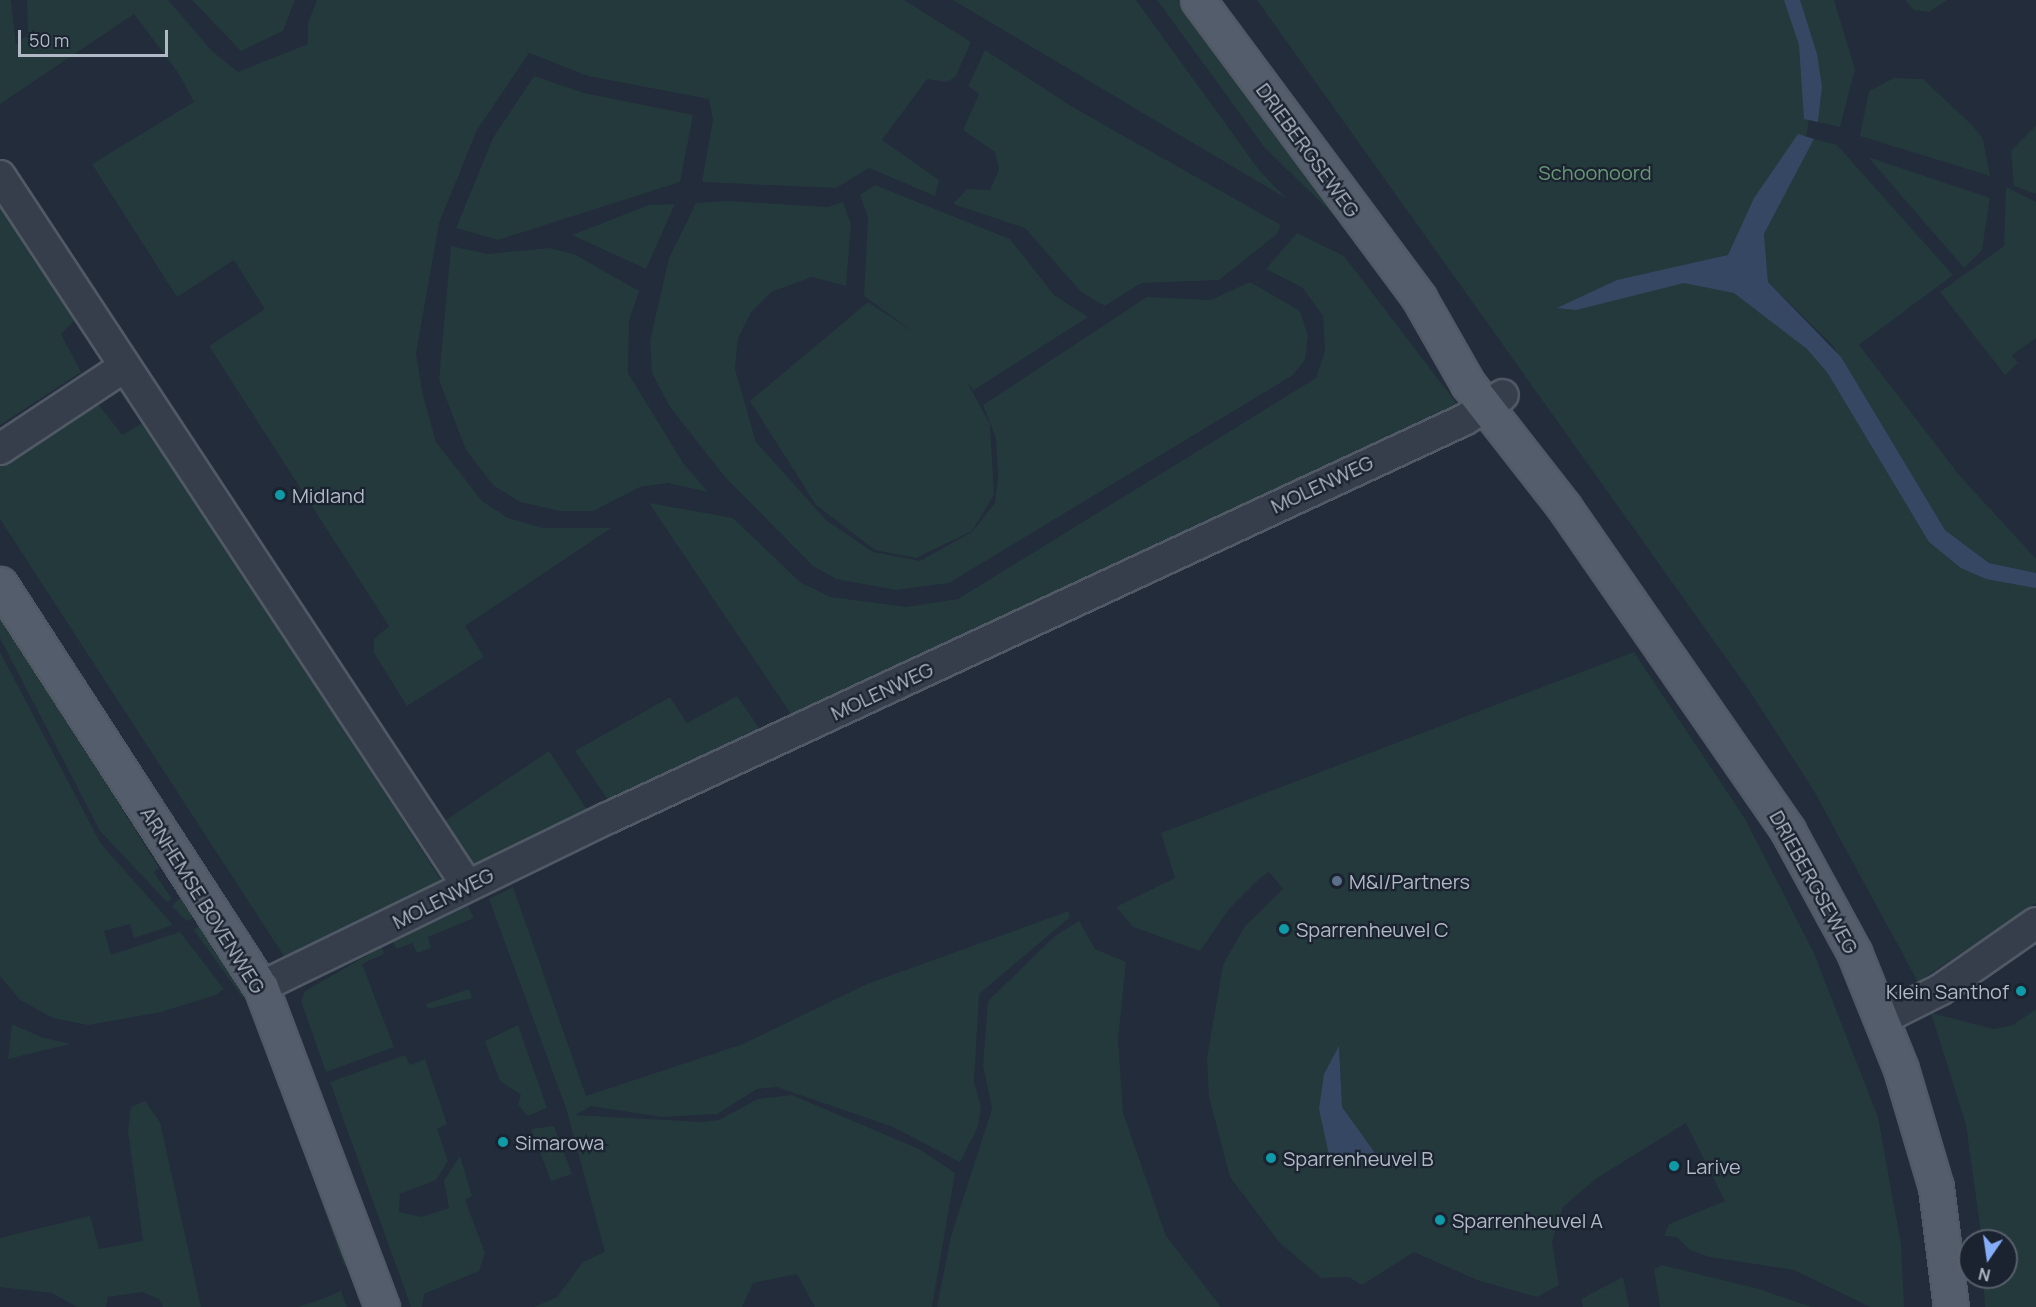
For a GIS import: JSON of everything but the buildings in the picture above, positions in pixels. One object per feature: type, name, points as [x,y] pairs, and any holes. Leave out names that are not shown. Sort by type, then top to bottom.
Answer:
[{"type":"main road","name":"DRIEBERGSEWEG","points":[[1198,0],[1419,298],[1455,333],[1494,401],[1545,456],[1564,507],[1788,831],[1854,952],[1882,1019],[1936,1186],[1951,1307]]},
{"type":"main road","name":"ARNHEMSE BOVENWEG","points":[[0,585],[261,987],[381,1307]]},
{"type":"street","points":[[0,176],[467,885]]},
{"type":"street","points":[[0,449],[124,367]]},
{"type":"street","name":"MOLENWEG","points":[[261,987],[467,885],[1494,401]]},
{"type":"street","points":[[1882,1019],[1940,990],[2036,923]]},
{"type":"green space","points":[[0,0],[11,0],[16,45],[28,34],[27,0],[168,0],[213,52],[238,72],[308,44],[308,23],[317,0],[904,0],[971,42],[956,76],[947,82],[927,79],[882,140],[939,180],[935,196],[869,168],[836,188],[702,182],[713,119],[709,99],[588,76],[529,53],[477,130],[439,223],[416,354],[423,395],[436,442],[482,501],[508,518],[543,528],[611,528],[465,626],[484,657],[407,706],[374,653],[374,639],[389,626],[209,346],[265,309],[234,260],[177,297],[92,164],[194,102],[179,74],[134,14],[0,104]]},
{"type":"green space","points":[[192,0],[295,0],[283,31],[241,51]]},
{"type":"green space","points":[[953,0],[1136,0],[1259,170],[1287,199]]},
{"type":"green space","points":[[1157,0],[1177,0],[1334,215],[1265,148]]},
{"type":"green space","name":"Schoonoord","points":[[1257,0],[1796,0],[1815,83],[1804,149],[1752,239],[1747,290],[1827,361],[1931,529],[1992,574],[2036,577],[2036,903],[1918,982],[1814,791],[1749,690]]},
{"type":"green space","points":[[1800,0],[1834,0],[1855,69],[1840,127],[1818,122],[1822,87]]},
{"type":"green space","points":[[1905,0],[1947,0],[1929,12],[1914,10]]},
{"type":"green space","points":[[985,50],[1071,106],[1281,225],[1277,234],[1219,280],[1141,283],[1105,306],[1081,292],[1025,228],[953,204],[967,189],[990,190],[999,169],[995,152],[963,130],[979,94],[968,86]]},
{"type":"green space","points":[[534,76],[584,93],[693,115],[680,182],[498,240],[456,228],[493,138]]},
{"type":"green space","points":[[1894,78],[1923,79],[1972,125],[1983,139],[1990,176],[1860,136],[1869,91]]},
{"type":"green space","points":[[2036,126],[2036,194],[2014,186],[2011,151]]},
{"type":"green space","points":[[1814,139],[1837,145],[1953,275],[1859,345],[1960,476],[2036,559],[2036,573],[1989,563],[1945,530],[1834,347],[1768,282],[1764,234]]},
{"type":"green space","points":[[1868,157],[1990,198],[1982,250],[1964,268]]},
{"type":"green space","points":[[875,185],[1010,239],[1054,295],[1088,317],[974,390],[968,384],[990,424],[994,495],[972,531],[916,558],[875,550],[816,505],[750,401],[868,302],[915,333],[864,296],[868,217],[860,195]]},
{"type":"green space","points":[[2006,187],[2036,202],[2036,338],[2012,355],[2018,363],[2005,375],[1940,292],[2004,246]]},
{"type":"green space","points":[[0,198],[77,318],[61,334],[81,372],[0,425]]},
{"type":"green space","points":[[728,201],[828,207],[843,202],[851,224],[846,286],[812,277],[771,292],[751,312],[738,338],[735,369],[756,442],[826,520],[873,552],[920,561],[972,532],[995,503],[998,478],[996,438],[983,405],[1147,297],[1211,300],[1250,282],[1300,311],[1308,336],[1305,360],[1293,375],[949,583],[896,590],[836,579],[813,566],[725,477],[670,407],[652,373],[650,341],[669,258],[696,203]]},
{"type":"green space","points":[[675,204],[646,269],[572,235],[649,205]]},
{"type":"green space","points":[[1297,233],[1344,256],[1461,409],[799,726],[649,503],[733,518],[801,583],[831,597],[906,607],[958,599],[1316,378],[1325,351],[1323,316],[1303,288],[1266,269]]},
{"type":"green space","points":[[451,246],[488,254],[549,248],[574,254],[639,291],[629,321],[628,373],[683,463],[708,492],[668,483],[640,487],[593,511],[560,511],[520,502],[493,485],[466,450],[439,380]]},
{"type":"green space","points":[[96,401],[122,435],[144,422],[447,889],[291,967],[0,519],[0,462]]},
{"type":"green space","points":[[0,612],[159,868],[154,872],[172,899],[167,902],[100,831],[0,638]]},
{"type":"green space","points":[[0,652],[101,844],[173,925],[134,938],[130,924],[104,931],[111,955],[180,932],[224,989],[216,995],[161,1012],[88,1025],[53,1018],[20,1000],[0,976]]},
{"type":"green space","points":[[1634,652],[1744,817],[1813,951],[1878,1117],[1901,1244],[1904,1307],[1870,1307],[1794,1270],[1709,1257],[1690,1250],[1677,1237],[1664,1236],[1669,1224],[1725,1201],[1686,1123],[1597,1178],[1563,1207],[1552,1242],[1559,1285],[1537,1297],[1477,1280],[1414,1252],[1362,1285],[1349,1277],[1321,1278],[1279,1242],[1230,1177],[1209,1097],[1207,1058],[1223,965],[1245,926],[1283,889],[1269,872],[1260,878],[1229,909],[1200,951],[1133,927],[1116,907],[1175,878],[1161,833]],"holes":[[[1339,1048],[1342,1107],[1366,1142],[1319,1109]]]},
{"type":"green space","points":[[737,696],[768,741],[616,812],[575,751],[670,697],[687,723]]},
{"type":"green space","points":[[549,751],[595,822],[475,876],[440,824]]},
{"type":"green space","points":[[211,874],[259,948],[254,953],[206,878]]},
{"type":"green space","points":[[513,887],[586,1096],[743,1044],[867,984],[1069,911],[1069,918],[979,994],[974,1082],[981,1107],[978,1127],[960,1162],[893,1127],[777,1087],[757,1089],[717,1114],[662,1117],[591,1106],[575,1115],[702,1122],[719,1120],[758,1099],[792,1095],[919,1149],[955,1173],[932,1307],[815,1307],[797,1274],[753,1283],[742,1307],[534,1307],[557,1297],[583,1262],[605,1252],[566,1108],[489,899]]},
{"type":"green space","points":[[184,894],[199,915],[187,921],[172,906]]},
{"type":"green space","points":[[468,906],[474,918],[428,937],[431,948],[417,953],[412,943],[397,949],[393,942]]},
{"type":"green space","points":[[1079,921],[1095,949],[1126,962],[1118,1040],[1123,1113],[1166,1236],[1221,1307],[937,1307],[951,1236],[992,1109],[983,1065],[988,1001],[1055,936]]},
{"type":"green space","points":[[204,922],[247,994],[242,997],[194,930]]},
{"type":"green space","points":[[382,947],[384,954],[362,964],[394,1047],[326,1072],[301,1001],[305,991]]},
{"type":"green space","points":[[469,989],[472,998],[428,1009],[426,1004]]},
{"type":"green space","points":[[2036,1009],[2036,1307],[1985,1307],[1984,1289],[2018,1289],[2018,1229],[1980,1229],[1966,1125],[1931,1013],[1994,1029],[2013,1025]]},
{"type":"green space","points":[[12,1024],[41,1037],[70,1044],[8,1059]]},
{"type":"green space","points":[[518,1025],[547,1108],[527,1116],[518,1104],[521,1095],[500,1081],[485,1041]]},
{"type":"green space","points":[[405,1055],[410,1065],[425,1059],[447,1124],[437,1129],[448,1161],[436,1180],[400,1194],[399,1212],[421,1217],[449,1208],[444,1180],[460,1156],[472,1196],[465,1200],[485,1253],[479,1271],[424,1294],[422,1307],[411,1307],[330,1082]]},
{"type":"green space","points":[[145,1101],[160,1122],[201,1307],[163,1307],[159,1299],[142,1292],[108,1297],[106,1307],[77,1307],[52,1293],[0,1287],[0,1238],[90,1216],[99,1249],[143,1241],[128,1131],[131,1107]]},
{"type":"green space","points":[[298,1116],[350,1263],[344,1266],[292,1118]]},
{"type":"green space","points":[[554,1126],[572,1174],[551,1181],[531,1129]]},
{"type":"green space","points":[[1662,1265],[1759,1289],[1812,1307],[1660,1307],[1654,1269]]},
{"type":"green space","points":[[1623,1277],[1629,1307],[1583,1307],[1581,1299]]},
{"type":"green space","points":[[341,1291],[347,1307],[298,1307],[322,1299]]},
{"type":"water","points":[[1784,0],[1800,0],[1817,54],[1822,87],[1818,122],[1804,119],[1799,45]]},
{"type":"water","points":[[1798,134],[1814,139],[1764,234],[1768,282],[1841,357],[1945,530],[1989,563],[2036,573],[2036,588],[1986,579],[1961,568],[1929,542],[1827,372],[1807,349],[1734,293],[1684,283],[1576,310],[1557,308],[1617,280],[1728,255],[1754,198]]},
{"type":"water","points":[[1339,1046],[1342,1107],[1375,1153],[1329,1155],[1319,1109],[1324,1074]]},
{"type":"place","name":"Midland","points":[[280,495]]},
{"type":"place","name":"M&I/Partners","points":[[1337,881]]},
{"type":"place","name":"Sparrenheuvel C","points":[[1284,929]]},
{"type":"place","name":"Klein Santhof","points":[[2021,991]]},
{"type":"place","name":"Simarowa","points":[[503,1142]]},
{"type":"place","name":"Sparrenheuvel B","points":[[1271,1158]]},
{"type":"place","name":"Larive","points":[[1674,1166]]},
{"type":"place","name":"Sparrenheuvel A","points":[[1440,1220]]}]
